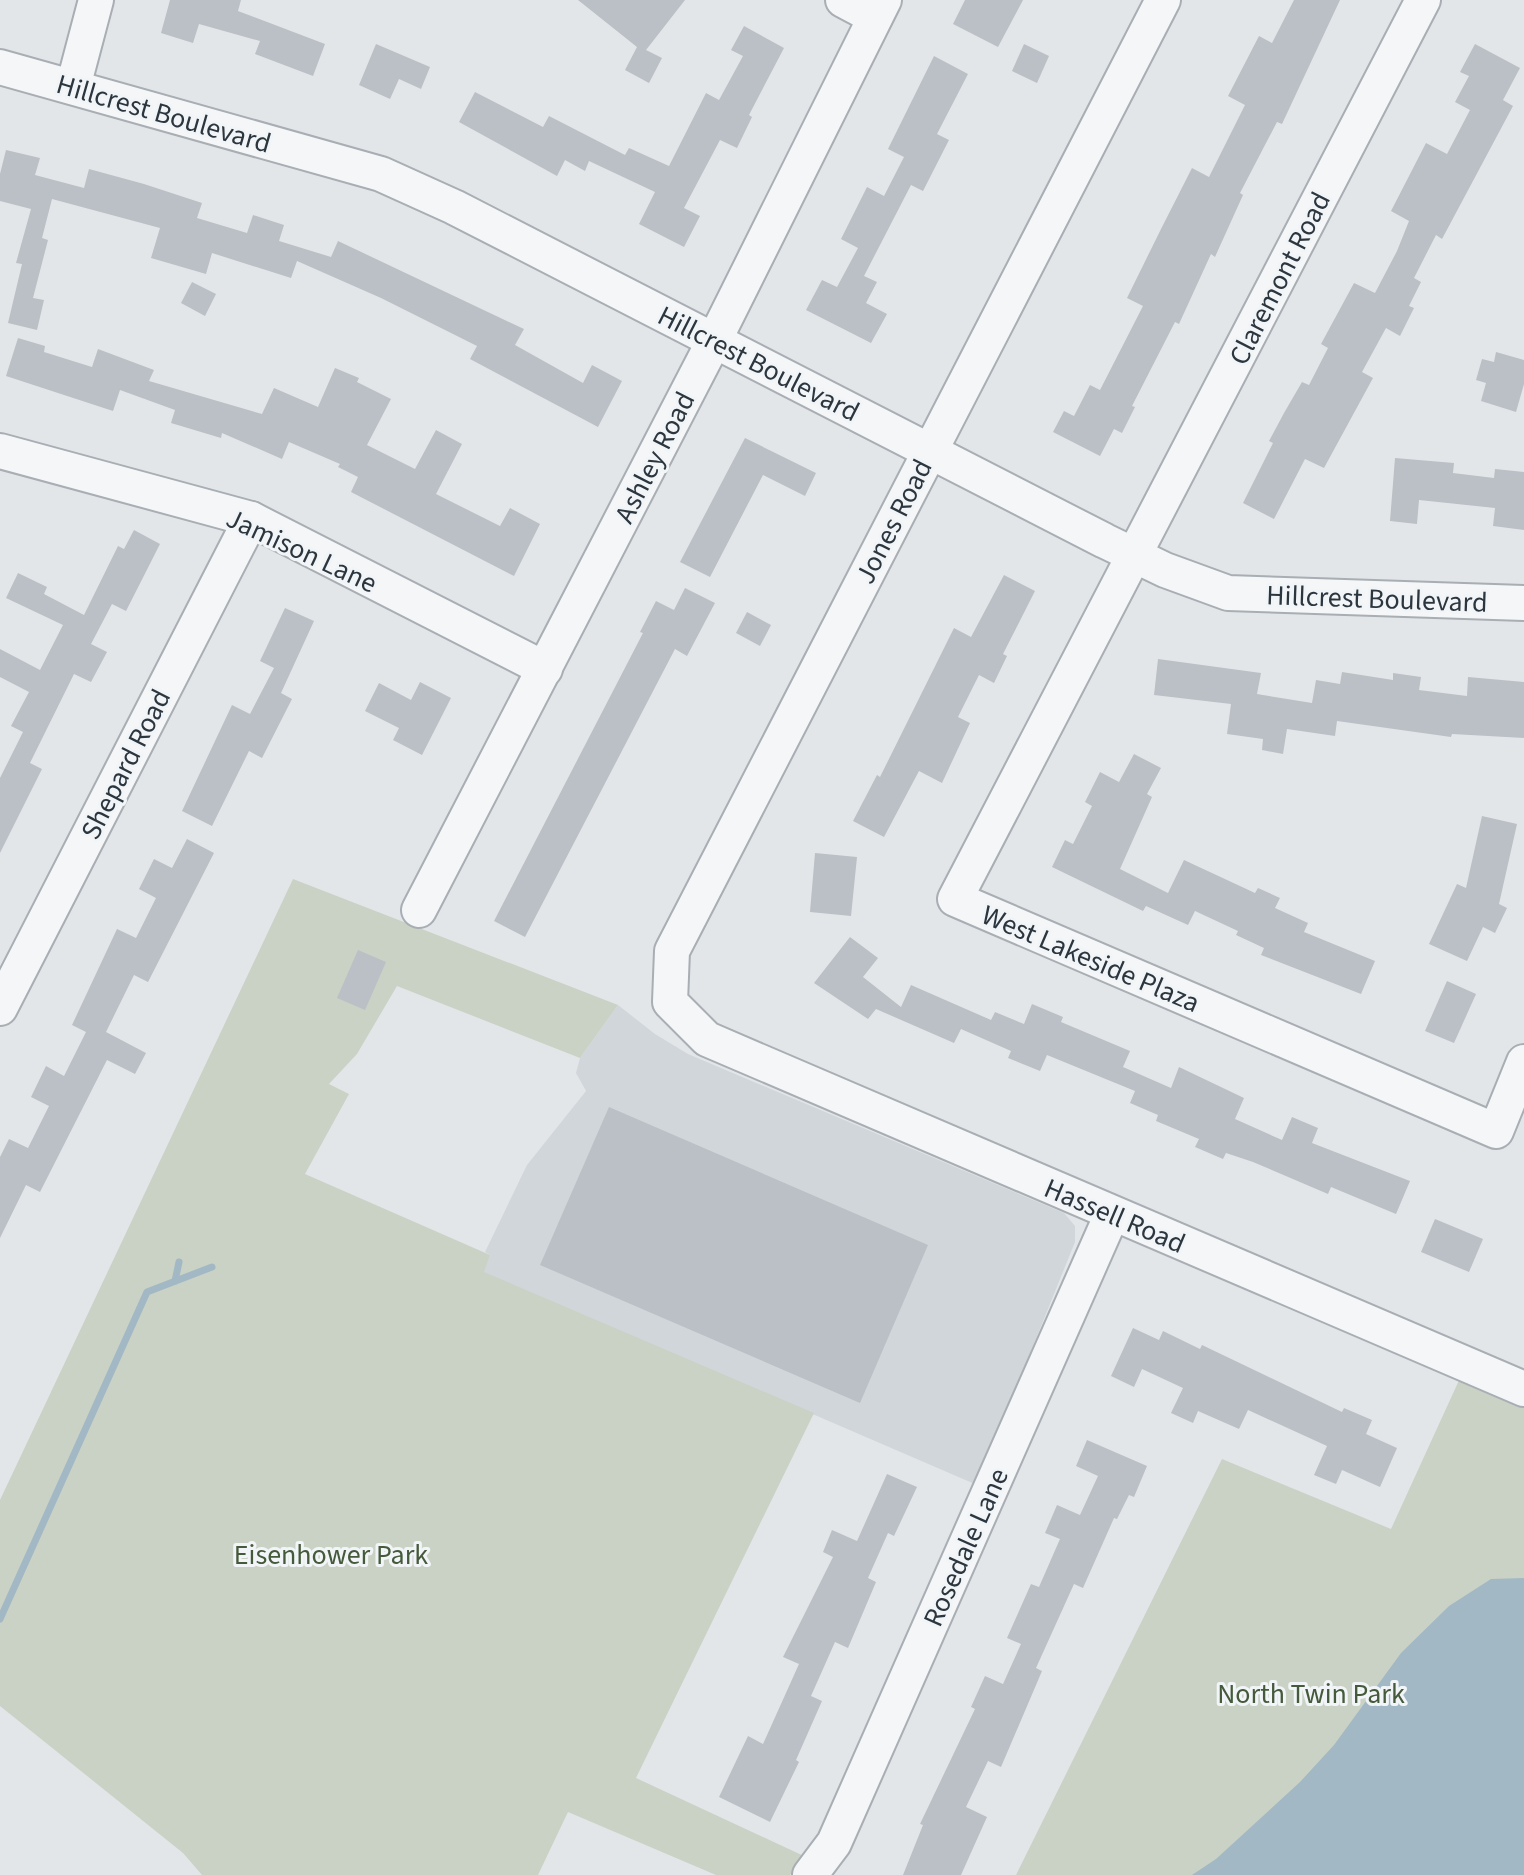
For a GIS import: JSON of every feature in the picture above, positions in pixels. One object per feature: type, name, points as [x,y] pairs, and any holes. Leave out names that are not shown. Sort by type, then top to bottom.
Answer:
[{"type":"street","points":[[73,87],[96,0]]},
{"type":"street","points":[[843,0],[879,8]]},
{"type":"street","name":"Jones Road","points":[[707,1039],[670,1002],[672,951],[1163,0]]},
{"type":"street","name":"Claremont Road","points":[[1135,556],[1423,0]]},
{"type":"street","name":"Ashley Road","points":[[419,910],[714,341],[879,8]]},
{"type":"street","name":"Hillcrest Boulevard","points":[[0,67],[381,174],[454,207],[1135,556],[1228,593],[1524,603]]},
{"type":"street","name":"Jamison Lane","points":[[0,451],[251,519],[545,669]]},
{"type":"street","name":"Shepard Road","points":[[0,1008],[251,519]]},
{"type":"street","name":"West Lakeside Plaza","points":[[1135,556],[955,899],[1496,1131],[1524,1062]]},
{"type":"street","name":"Hassell Road","points":[[707,1039],[1524,1389]]},
{"type":"street","name":"Rosedale Lane","points":[[810,1875],[834,1843],[1112,1214]]},
{"type":"shaded area","points":[[618,1005],[655,1034],[688,1054],[1064,1213],[1075,1226],[1075,1242],[977,1485],[483,1272],[490,1255],[485,1252],[527,1165],[586,1091],[576,1073],[580,1058]]},
{"type":"green space","name":"Eisenhower Park","points":[[293,879],[618,1005],[580,1058],[397,986],[357,1054],[329,1084],[349,1094],[305,1174],[490,1255],[484,1272],[814,1413],[636,1778],[806,1857],[790,1875],[716,1875],[568,1812],[538,1875],[202,1875],[183,1853],[0,1706],[0,1500]]},
{"type":"green space","name":"North Twin Park","points":[[1466,1365],[1524,1389],[1524,1875],[1016,1875],[1222,1459],[1391,1529]]},
{"type":"water","points":[[1524,1578],[1524,1875],[1192,1875],[1216,1859],[1300,1782],[1334,1745],[1401,1653],[1449,1606],[1491,1579]]},
{"type":"building","points":[[170,0],[241,0],[238,11],[325,44],[313,76],[255,54],[260,41],[199,24],[193,43],[161,33]]},
{"type":"building","points":[[578,0],[685,0],[646,50],[662,58],[649,83],[625,70],[637,47]]},
{"type":"building","points":[[965,0],[1023,0],[998,47],[953,24]]},
{"type":"building","points":[[1294,0],[1340,0],[1282,124],[1277,122],[1240,193],[1243,195],[1215,257],[1211,254],[1179,324],[1175,322],[1132,406],[1135,407],[1122,433],[1114,429],[1100,456],[1053,432],[1064,411],[1074,416],[1090,385],[1100,390],[1143,306],[1127,298],[1161,229],[1192,168],[1209,177],[1245,105],[1228,96],[1259,36],[1272,43]]},
{"type":"building","points":[[744,26],[784,48],[749,115],[752,117],[737,148],[720,140],[684,208],[700,216],[684,247],[639,224],[655,192],[589,161],[585,171],[565,160],[557,176],[459,122],[475,92],[543,127],[549,116],[625,155],[629,148],[669,166],[706,93],[719,100],[743,56],[731,50]]},
{"type":"building","points":[[376,44],[430,67],[421,89],[399,79],[390,99],[359,85]]},
{"type":"building","points":[[1024,44],[1049,56],[1037,83],[1012,71]]},
{"type":"building","points":[[1475,44],[1520,68],[1503,100],[1513,106],[1442,239],[1436,235],[1414,278],[1421,282],[1409,306],[1414,308],[1400,336],[1386,328],[1362,372],[1373,378],[1324,468],[1305,459],[1274,519],[1243,503],[1273,443],[1269,441],[1302,382],[1309,385],[1328,348],[1321,344],[1354,283],[1375,293],[1397,251],[1409,221],[1391,211],[1426,143],[1447,154],[1470,110],[1455,102],[1469,76],[1460,72]]},
{"type":"building","points":[[934,56],[968,74],[937,134],[949,140],[923,191],[911,185],[864,276],[877,282],[866,303],[887,314],[871,343],[806,310],[822,280],[837,287],[858,248],[841,239],[867,187],[884,196],[904,157],[888,149]]},
{"type":"building","points":[[6,150],[40,158],[35,175],[84,188],[89,169],[144,184],[202,203],[197,218],[247,233],[253,215],[284,225],[279,241],[331,257],[338,241],[524,329],[515,345],[583,383],[592,365],[622,381],[598,427],[470,359],[477,346],[381,298],[297,261],[291,278],[212,253],[206,274],[151,258],[160,228],[52,199],[42,238],[48,240],[33,298],[44,300],[37,330],[8,323],[22,264],[16,263],[31,209],[0,201],[0,174]]},
{"type":"building","points":[[192,282],[216,294],[205,316],[181,303]]},
{"type":"building","points":[[18,338],[45,346],[44,352],[92,367],[98,349],[154,370],[149,381],[262,414],[274,388],[318,407],[335,368],[359,378],[357,382],[391,399],[367,445],[415,469],[436,430],[462,444],[436,494],[500,526],[510,508],[540,524],[514,576],[351,492],[358,477],[338,467],[340,464],[289,442],[282,459],[222,433],[221,438],[171,423],[175,410],[120,390],[113,411],[6,376]]},
{"type":"building","points":[[1496,352],[1524,360],[1524,384],[1516,412],[1481,401],[1486,383],[1476,380],[1482,359],[1494,362]]},
{"type":"building","points":[[745,438],[816,473],[805,496],[763,475],[710,577],[680,562]]},
{"type":"building","points":[[1395,458],[1454,463],[1453,473],[1494,478],[1495,469],[1524,472],[1524,530],[1493,526],[1495,508],[1419,500],[1417,524],[1390,521]]},
{"type":"building","points":[[134,530],[160,544],[126,611],[112,604],[91,644],[107,652],[91,682],[74,674],[30,763],[42,769],[0,853],[0,778],[23,732],[11,726],[29,692],[0,677],[0,649],[40,670],[63,625],[6,598],[18,573],[47,587],[44,594],[84,615],[118,546],[124,549]]},
{"type":"building","points":[[1004,575],[1035,591],[1003,654],[1007,656],[994,683],[979,675],[958,717],[970,723],[942,783],[919,771],[884,837],[853,821],[877,775],[880,777],[954,628],[971,637]]},
{"type":"building","points":[[685,588],[715,603],[687,656],[675,649],[525,937],[494,921],[643,633],[640,632],[656,601],[674,610]]},
{"type":"building","points":[[285,608],[314,621],[281,693],[292,699],[262,758],[249,751],[212,826],[182,811],[232,705],[250,714],[274,668],[260,661]]},
{"type":"building","points":[[747,612],[771,625],[760,646],[736,633]]},
{"type":"building","points":[[1158,659],[1261,673],[1257,694],[1312,703],[1316,680],[1340,684],[1342,672],[1393,680],[1393,673],[1421,677],[1419,690],[1467,696],[1468,677],[1524,682],[1524,738],[1452,734],[1451,737],[1337,721],[1335,736],[1287,729],[1283,754],[1262,750],[1263,739],[1227,734],[1231,704],[1154,695]]},
{"type":"building","points":[[420,682],[451,698],[422,755],[393,740],[399,728],[365,711],[379,683],[411,700]]},
{"type":"building","points":[[1134,754],[1161,768],[1147,794],[1152,797],[1120,869],[1168,893],[1184,860],[1255,893],[1258,888],[1280,898],[1275,908],[1308,923],[1304,932],[1375,961],[1361,994],[1261,955],[1264,948],[1236,935],[1238,931],[1195,911],[1188,925],[1146,906],[1143,911],[1052,867],[1065,840],[1073,844],[1092,806],[1085,802],[1100,772],[1119,782]]},
{"type":"building","points":[[1482,816],[1517,824],[1499,904],[1507,908],[1495,933],[1483,927],[1467,961],[1429,944],[1457,884],[1466,888]]},
{"type":"building","points":[[187,839],[214,853],[148,982],[134,975],[106,1032],[146,1053],[135,1074],[107,1060],[40,1192],[26,1185],[0,1238],[0,1157],[9,1139],[28,1148],[49,1106],[31,1097],[46,1066],[64,1076],[86,1032],[72,1025],[117,929],[136,938],[156,898],[139,889],[154,859],[172,868]]},
{"type":"building","points":[[815,853],[857,857],[851,916],[810,912]]},
{"type":"building","points":[[850,937],[878,958],[863,977],[901,1007],[911,985],[991,1020],[995,1012],[1024,1024],[1032,1004],[1063,1017],[1061,1022],[1130,1051],[1123,1067],[1171,1088],[1179,1067],[1244,1098],[1235,1119],[1282,1140],[1292,1117],[1318,1128],[1312,1143],[1410,1181],[1396,1214],[1331,1187],[1328,1194],[1253,1162],[1226,1153],[1223,1159],[1195,1147],[1199,1139],[1156,1121],[1158,1115],[1130,1103],[1135,1091],[1047,1055],[1040,1071],[1008,1058],[1011,1051],[961,1029],[954,1043],[876,1009],[868,1019],[814,983]]},
{"type":"building","points":[[358,950],[386,962],[365,1010],[337,998]]},
{"type":"building","points":[[1447,981],[1476,994],[1454,1043],[1425,1031]]},
{"type":"building","points":[[609,1107],[928,1245],[860,1403],[540,1265]]},
{"type":"building","points":[[1435,1219],[1483,1239],[1469,1272],[1421,1252]]},
{"type":"building","points":[[1133,1328],[1159,1340],[1163,1331],[1200,1349],[1202,1345],[1342,1412],[1344,1408],[1372,1420],[1366,1434],[1397,1448],[1380,1487],[1342,1470],[1336,1484],[1314,1475],[1327,1446],[1248,1410],[1239,1429],[1198,1411],[1193,1423],[1171,1413],[1183,1388],[1142,1369],[1134,1387],[1111,1376]]},
{"type":"building","points":[[1087,1440],[1147,1466],[1134,1497],[1129,1495],[1117,1519],[1114,1518],[1083,1588],[1074,1584],[1036,1668],[1042,1671],[1001,1767],[988,1761],[966,1807],[987,1817],[961,1875],[903,1875],[923,1825],[920,1824],[975,1709],[971,1707],[985,1676],[1003,1684],[1021,1644],[1007,1638],[1031,1584],[1039,1587],[1060,1539],[1045,1533],[1057,1505],[1080,1515],[1098,1476],[1076,1466]]},
{"type":"building","points":[[887,1474],[917,1487],[894,1536],[888,1533],[868,1578],[876,1582],[848,1648],[835,1642],[811,1696],[822,1701],[796,1760],[799,1762],[770,1822],[719,1797],[748,1736],[763,1744],[799,1664],[783,1657],[833,1557],[823,1552],[832,1530],[857,1541]]},
{"type":"waterway","points":[[175,1281],[179,1262]]},
{"type":"waterway","points":[[0,1619],[147,1292],[212,1267]]}]
